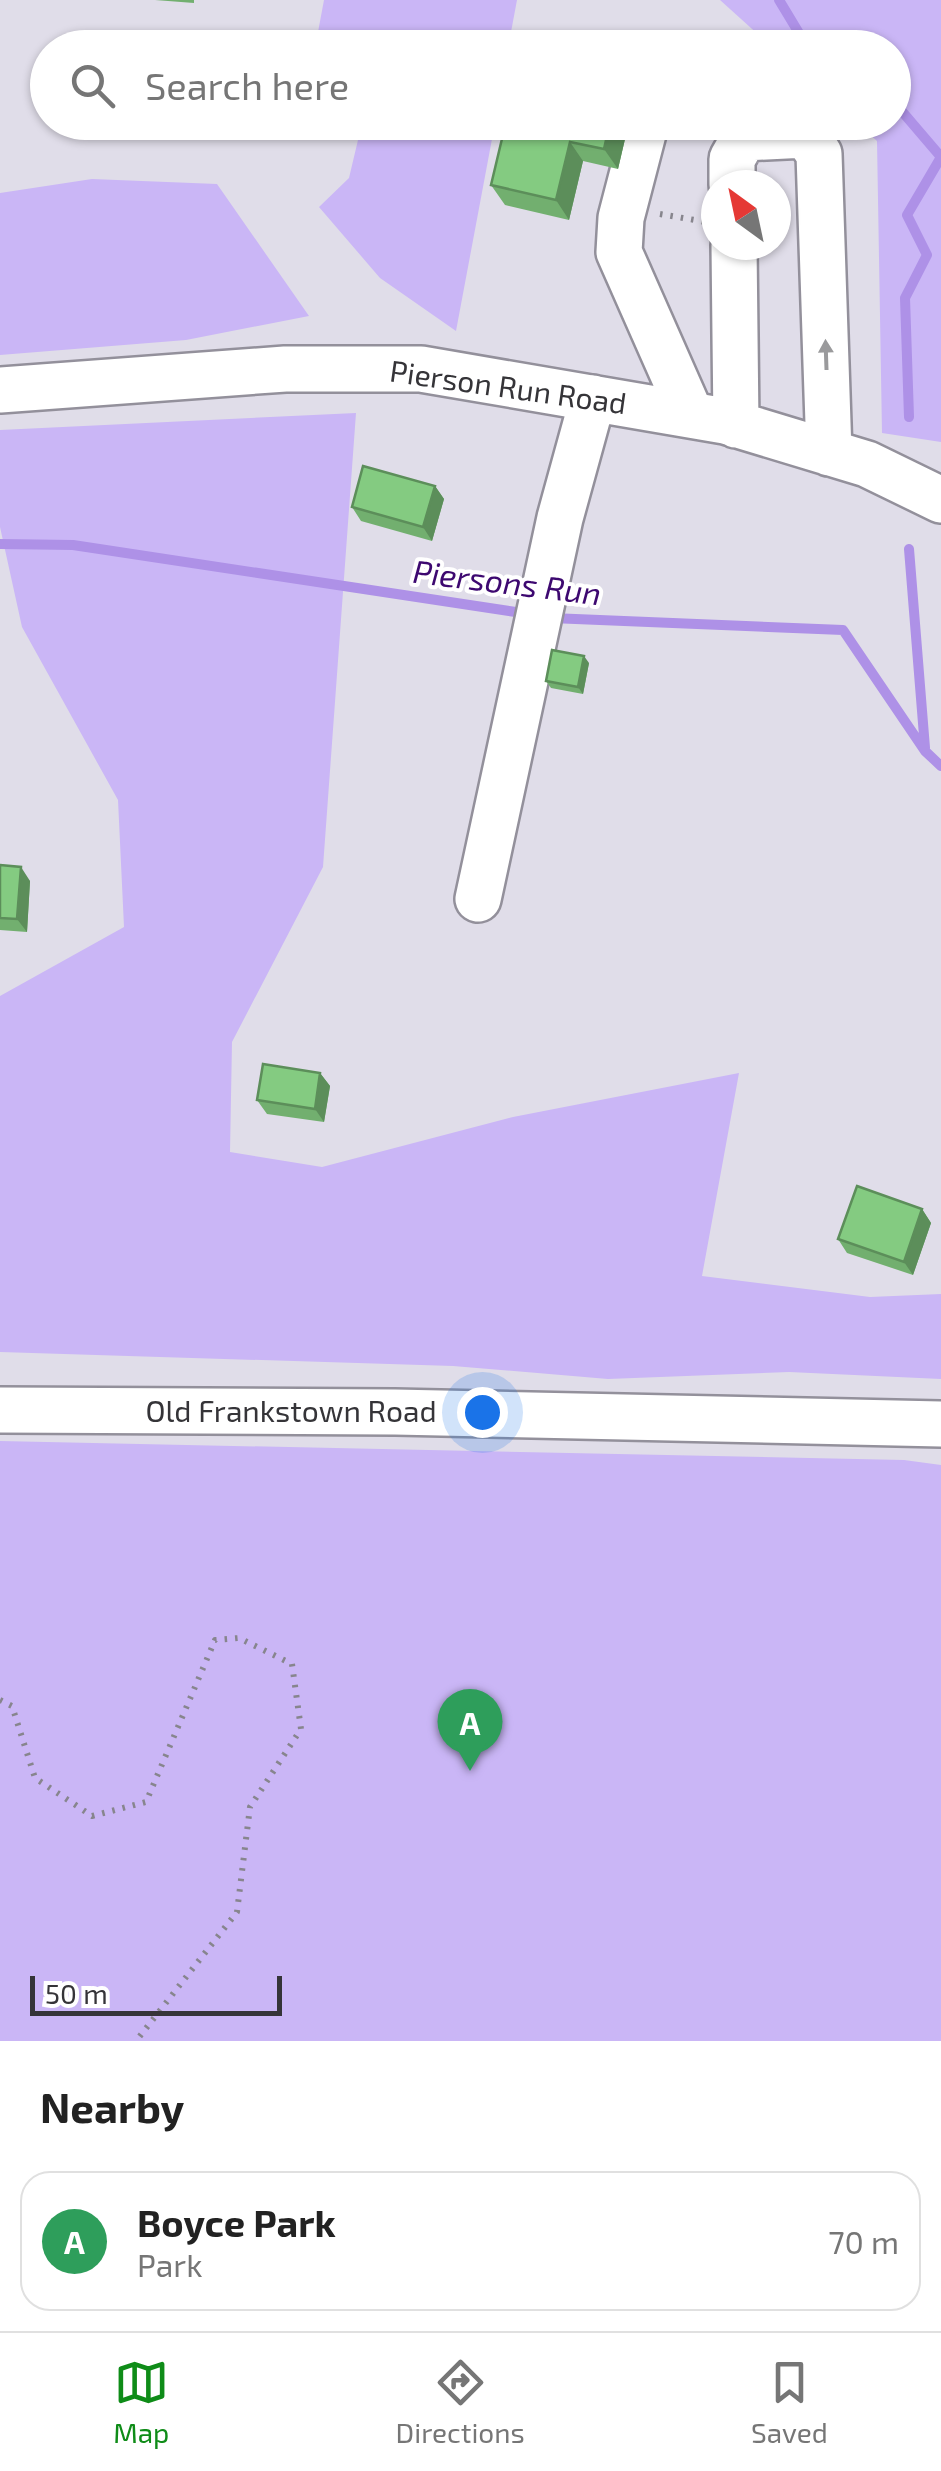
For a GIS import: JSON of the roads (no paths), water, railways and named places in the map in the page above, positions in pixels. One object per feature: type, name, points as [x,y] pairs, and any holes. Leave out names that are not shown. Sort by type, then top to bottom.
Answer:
[{"type":"street","points":[[641,140],[621,218],[620,252],[691,415]]},
{"type":"street","points":[[732,170],[738,140]]},
{"type":"street","points":[[809,140],[819,154],[829,453]]},
{"type":"street","points":[[734,260],[736,425]]},
{"type":"street","name":"Pierson Run Road","points":[[0,390],[285,370],[421,369],[736,425],[867,464],[941,500]]},
{"type":"street","points":[[478,899],[547,577],[593,398]]},
{"type":"street","name":"Old Frankstown Road","points":[[0,1410],[414,1413],[941,1424]]},
{"type":"waterway","points":[[779,0],[797,30]]},
{"type":"waterway","points":[[909,417],[905,298],[927,255],[907,215],[941,157],[911,122]]},
{"type":"waterway","name":"Piersons Run","points":[[0,544],[73,545],[529,614]]},
{"type":"waterway","points":[[909,549],[925,748]]},
{"type":"waterway","name":"Piersons Run","points":[[551,618],[843,630],[925,751],[941,766]]},
{"type":"place","name":"Boyce Park","points":[[470,1771]]}]
